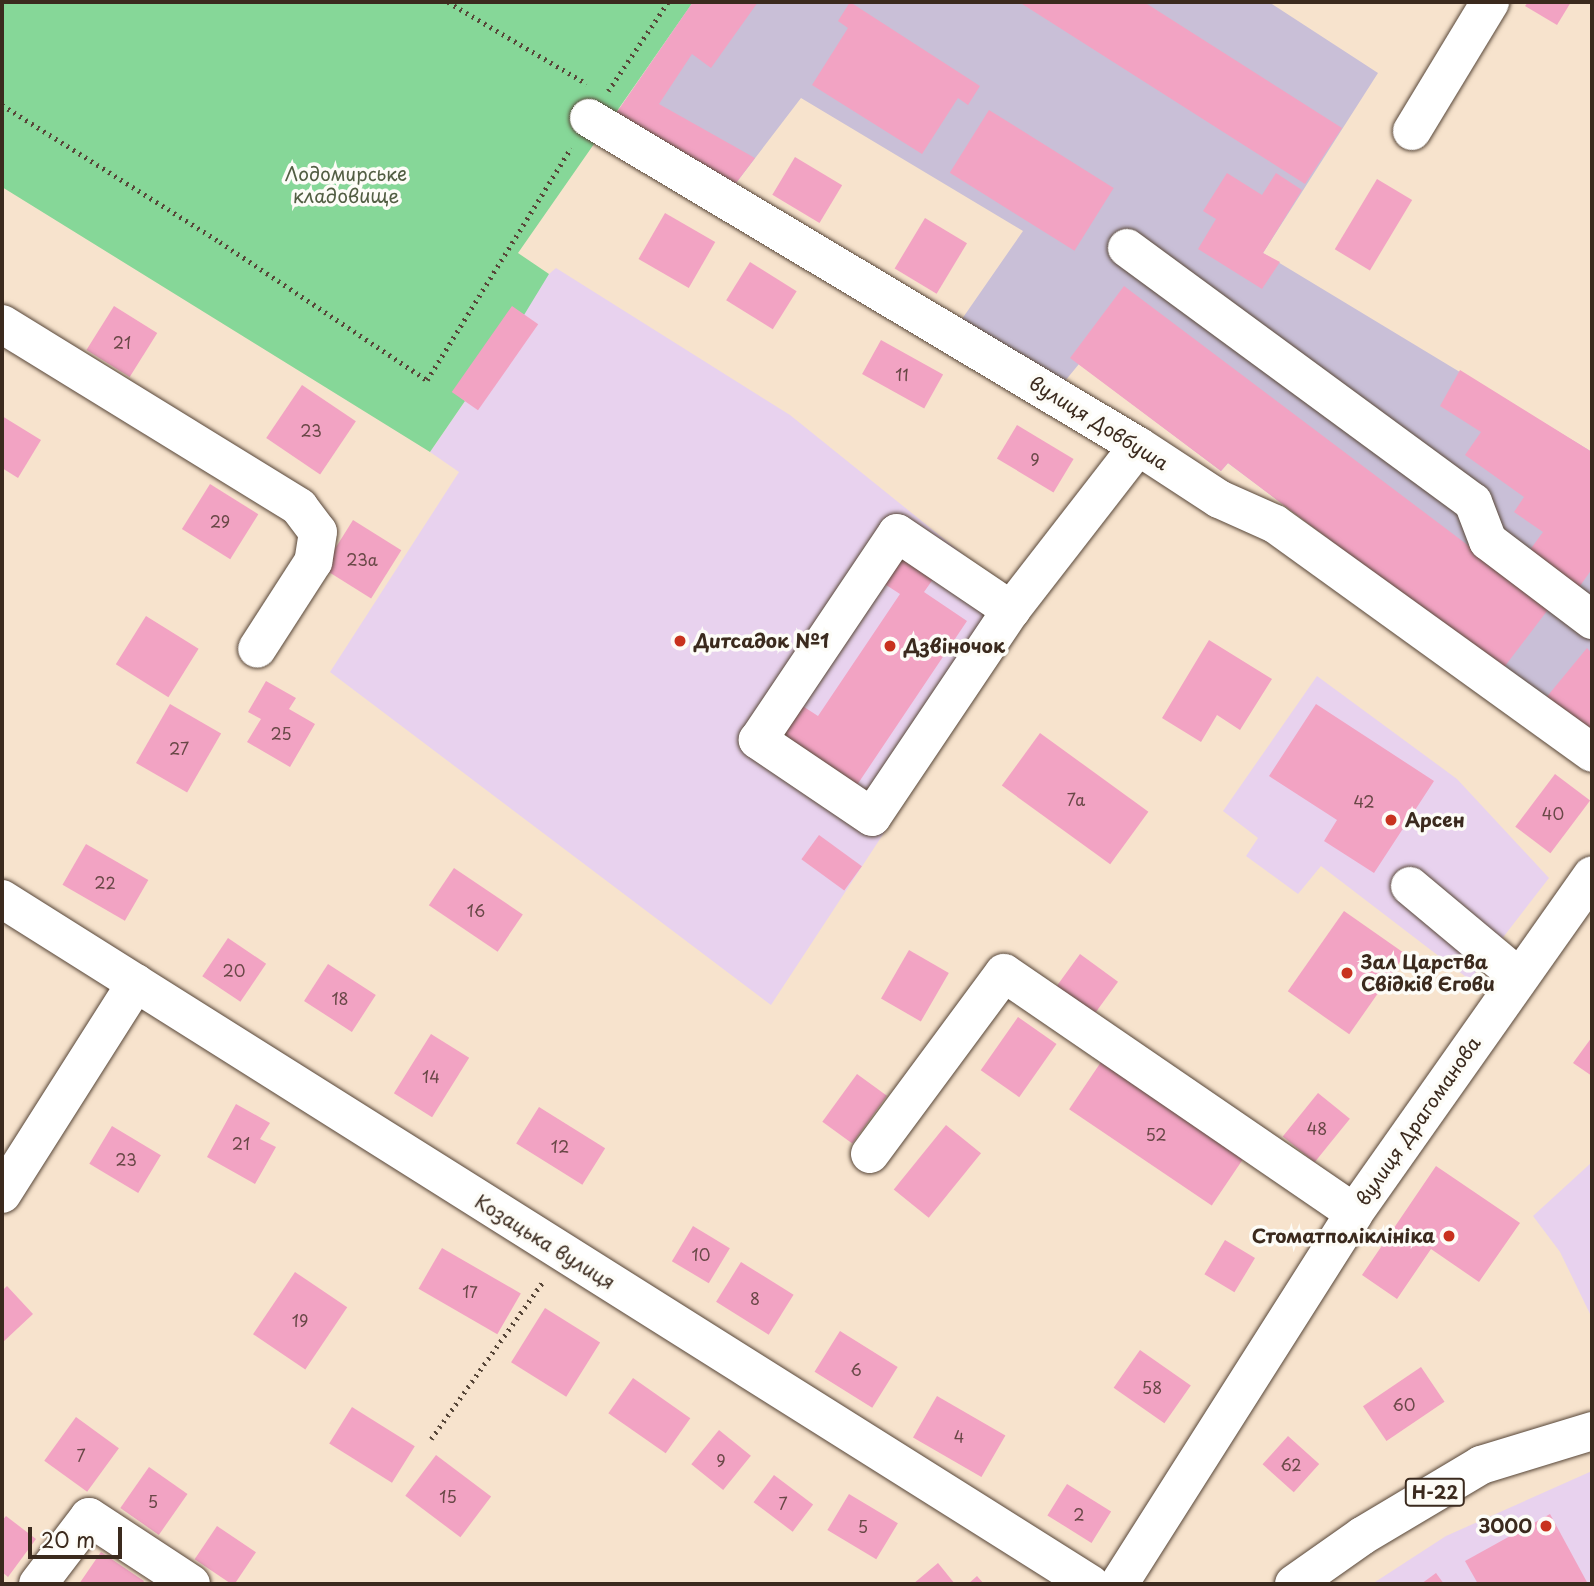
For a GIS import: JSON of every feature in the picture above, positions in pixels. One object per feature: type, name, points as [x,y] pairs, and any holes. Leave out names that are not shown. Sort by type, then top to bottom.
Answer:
[{"type":"street","points":[[1412,131],[1490,2]]},
{"type":"street","name":"вулиця Довбуша","points":[[589,118],[1138,446],[1219,499],[1275,524],[1592,753]]},
{"type":"street","points":[[1127,248],[1473,502],[1488,541],[1592,620]]},
{"type":"street","points":[[2,324],[299,507],[318,532],[313,562],[257,649]]},
{"type":"street","points":[[1011,610],[897,533],[758,740],[872,817],[1011,610],[1138,446]]},
{"type":"street","name":"вулиця Драгоманова","points":[[1119,1584],[1354,1213],[1592,876]]},
{"type":"street","points":[[1410,886],[1519,977]]},
{"type":"street","name":"Козацька вулиця","points":[[2,899],[1090,1584]]},
{"type":"street","points":[[870,1154],[1004,973],[1354,1213]]},
{"type":"street","points":[[2,1194],[136,983]]},
{"type":"street","name":"Н-22","points":[[1307,1580],[1362,1536],[1481,1465],[1592,1431]]},
{"type":"street","points":[[38,1584],[89,1517],[191,1584]]},
{"type":"path","points":[[449,2],[606,95],[668,2]]},
{"type":"path","points":[[2,105],[220,242],[427,380],[589,118]]},
{"type":"path","points":[[431,1439],[563,1254]]},
{"type":"shaded area","points":[[693,2],[1269,2],[1378,73],[1263,253],[1592,452],[1592,737],[1228,463],[1221,471],[1079,364],[1065,381],[962,319],[1023,231],[801,98],[733,187],[615,115]]},
{"type":"shaded area","name":"Дитсадок №1","points":[[556,268],[790,415],[1031,609],[771,1005],[330,672],[459,472],[430,452],[465,401],[453,393],[512,306]]},
{"type":"shaded area","points":[[1317,676],[1457,779],[1549,878],[1470,980],[1321,866],[1298,894],[1246,856],[1258,838],[1223,811]]},
{"type":"shaded area","points":[[1592,1162],[1592,1318],[1560,1252],[1533,1216]]},
{"type":"shaded area","points":[[1592,1471],[1592,1584],[1372,1584],[1446,1536]]},
{"type":"green space","name":"Лодомирське кладовище","points":[[2,2],[693,2],[518,253],[549,274],[524,315],[512,307],[454,392],[465,401],[430,452],[2,187]]},
{"type":"building","points":[[693,2],[758,2],[711,68],[692,54],[659,104],[755,158],[733,187],[615,115]]},
{"type":"building","points":[[850,2],[980,86],[968,105],[958,98],[922,154],[812,85],[848,28],[838,21]]},
{"type":"building","points":[[1019,2],[1144,2],[1342,128],[1305,184]]},
{"type":"building","points":[[1528,2],[1571,2],[1557,25],[1525,6]]},
{"type":"building","points":[[989,110],[1114,188],[1074,251],[950,173]]},
{"type":"building","points":[[795,157],[842,185],[819,223],[772,195]]},
{"type":"building","points":[[1227,173],[1262,195],[1276,173],[1302,190],[1263,253],[1280,262],[1262,289],[1198,249],[1216,219],[1203,211]]},
{"type":"building","points":[[1377,179],[1412,200],[1370,270],[1335,249]]},
{"type":"building","points":[[665,213],[715,242],[689,288],[638,259]]},
{"type":"building","points":[[925,218],[967,243],[937,294],[895,269]]},
{"type":"building","points":[[750,262],[797,291],[773,329],[726,300]]},
{"type":"building","points":[[1124,286],[1550,607],[1502,670],[1228,463],[1221,471],[1070,358]]},
{"type":"building","points":[[114,306],[157,333],[130,377],[86,350]]},
{"type":"building","points":[[512,306],[538,324],[478,410],[452,392]]},
{"type":"building","points":[[881,340],[943,374],[924,409],[862,374]]},
{"type":"building","points":[[1460,370],[1592,452],[1592,569],[1575,593],[1524,558],[1543,532],[1514,512],[1524,497],[1465,455],[1481,432],[1440,406]]},
{"type":"building","points":[[302,385],[356,421],[320,474],[266,438]]},
{"type":"building","points":[[2,416],[41,440],[18,478],[2,468]]},
{"type":"building","points":[[1017,425],[1074,459],[1053,492],[997,458]]},
{"type":"building","points":[[210,484],[258,514],[230,559],[182,529]]},
{"type":"building","points":[[353,520],[401,550],[371,599],[323,568]]},
{"type":"building","points":[[903,553],[936,575],[924,592],[967,621],[857,785],[779,733],[798,703],[818,716],[900,594],[883,583]]},
{"type":"building","points":[[146,616],[199,649],[168,697],[116,664]]},
{"type":"building","points":[[1209,640],[1272,679],[1240,730],[1217,715],[1201,742],[1162,718]]},
{"type":"building","points":[[1587,648],[1592,653],[1592,737],[1545,699]]},
{"type":"building","points":[[266,681],[296,698],[289,709],[315,724],[290,767],[247,742],[261,719],[248,712]]},
{"type":"building","points":[[170,704],[221,734],[187,792],[136,763]]},
{"type":"building","points":[[1316,704],[1434,781],[1374,873],[1324,841],[1337,820],[1269,776]]},
{"type":"building","points":[[1040,733],[1148,812],[1110,864],[1002,786]]},
{"type":"building","points":[[1555,774],[1590,800],[1550,853],[1515,827]]},
{"type":"building","points":[[819,835],[862,866],[844,890],[801,859]]},
{"type":"building","points":[[86,844],[148,880],[125,921],[62,885]]},
{"type":"building","points":[[454,868],[523,914],[498,952],[429,905]]},
{"type":"building","name":"Зал Царства Свідків Єгови","points":[[1344,911],[1405,954],[1349,1034],[1288,991]]},
{"type":"building","points":[[228,938],[266,964],[240,1002],[202,976]]},
{"type":"building","points":[[909,950],[949,973],[921,1021],[881,998]]},
{"type":"building","points":[[1080,954],[1118,982],[1093,1016],[1055,988]]},
{"type":"building","points":[[328,964],[376,995],[352,1032],[304,1001]]},
{"type":"building","points":[[1018,1017],[1057,1044],[1019,1097],[981,1070]]},
{"type":"building","points":[[431,1034],[469,1058],[432,1117],[394,1093]]},
{"type":"building","points":[[1592,1037],[1592,1076],[1573,1063]]},
{"type":"building","points":[[1101,1062],[1244,1158],[1212,1205],[1069,1109]]},
{"type":"building","points":[[857,1074],[887,1096],[852,1143],[822,1122]]},
{"type":"building","points":[[1318,1093],[1350,1119],[1315,1162],[1283,1137]]},
{"type":"building","points":[[236,1104],[270,1123],[260,1139],[276,1147],[255,1184],[207,1157]]},
{"type":"building","points":[[539,1107],[605,1148],[582,1185],[516,1143]]},
{"type":"building","points":[[946,1125],[981,1153],[929,1218],[894,1190]]},
{"type":"building","points":[[112,1126],[161,1155],[138,1193],[89,1164]]},
{"type":"building","name":"Стоматполіклініка","points":[[1436,1166],[1520,1223],[1479,1282],[1431,1249],[1397,1299],[1362,1275]]},
{"type":"building","points":[[693,1226],[730,1248],[709,1283],[672,1261]]},
{"type":"building","points":[[1225,1240],[1255,1258],[1234,1292],[1204,1274]]},
{"type":"building","points":[[442,1248],[521,1294],[497,1334],[418,1289]]},
{"type":"building","points":[[741,1262],[794,1295],[769,1335],[716,1302]]},
{"type":"building","points":[[295,1272],[347,1307],[305,1369],[253,1334]]},
{"type":"building","points":[[7,1286],[33,1314],[2,1343],[2,1291]]},
{"type":"building","points":[[545,1308],[600,1342],[566,1397],[511,1362]]},
{"type":"building","points":[[840,1331],[898,1367],[872,1408],[815,1372]]},
{"type":"building","points":[[1140,1350],[1191,1386],[1164,1423],[1114,1388]]},
{"type":"building","points":[[1421,1367],[1444,1402],[1386,1441],[1363,1406]]},
{"type":"building","points":[[633,1378],[690,1418],[666,1453],[608,1413]]},
{"type":"building","points":[[937,1396],[1005,1436],[981,1477],[913,1438]]},
{"type":"building","points":[[352,1407],[415,1446],[392,1483],[329,1443]]},
{"type":"building","points":[[76,1417],[119,1448],[87,1492],[44,1461]]},
{"type":"building","points":[[719,1430],[751,1456],[723,1490],[691,1464]]},
{"type":"building","points":[[1288,1436],[1319,1464],[1294,1492],[1263,1464]]},
{"type":"building","points":[[436,1455],[491,1497],[460,1537],[405,1496]]},
{"type":"building","points":[[149,1467],[188,1494],[159,1535],[120,1508]]},
{"type":"building","points":[[774,1475],[813,1504],[793,1532],[754,1502]]},
{"type":"building","points":[[1067,1484],[1111,1512],[1091,1543],[1047,1515]]},
{"type":"building","points":[[849,1494],[898,1523],[876,1559],[827,1530]]},
{"type":"building","points":[[1550,1514],[1588,1584],[1478,1584],[1465,1561]]},
{"type":"building","points":[[6,1516],[36,1539],[8,1577],[2,1572],[2,1521]]},
{"type":"building","points":[[217,1526],[256,1552],[235,1584],[195,1559]]},
{"type":"building","points":[[101,1552],[144,1581],[142,1584],[79,1584]]},
{"type":"building","points":[[938,1563],[955,1584],[913,1584]]},
{"type":"building","points":[[1436,1573],[1444,1584],[1421,1584]]},
{"type":"building","points":[[977,1576],[984,1584],[968,1584]]},
{"type":"place","name":"Дитсадок №1","points":[[680,641]]},
{"type":"place","name":"Дзвіночок","points":[[890,646]]},
{"type":"place","name":"Арсен","points":[[1391,820]]},
{"type":"place","name":"Зал Царства Свідків Єгови","points":[[1347,973]]},
{"type":"place","name":"Стоматполіклініка","points":[[1449,1236]]},
{"type":"place","name":"3000","points":[[1546,1526]]}]
